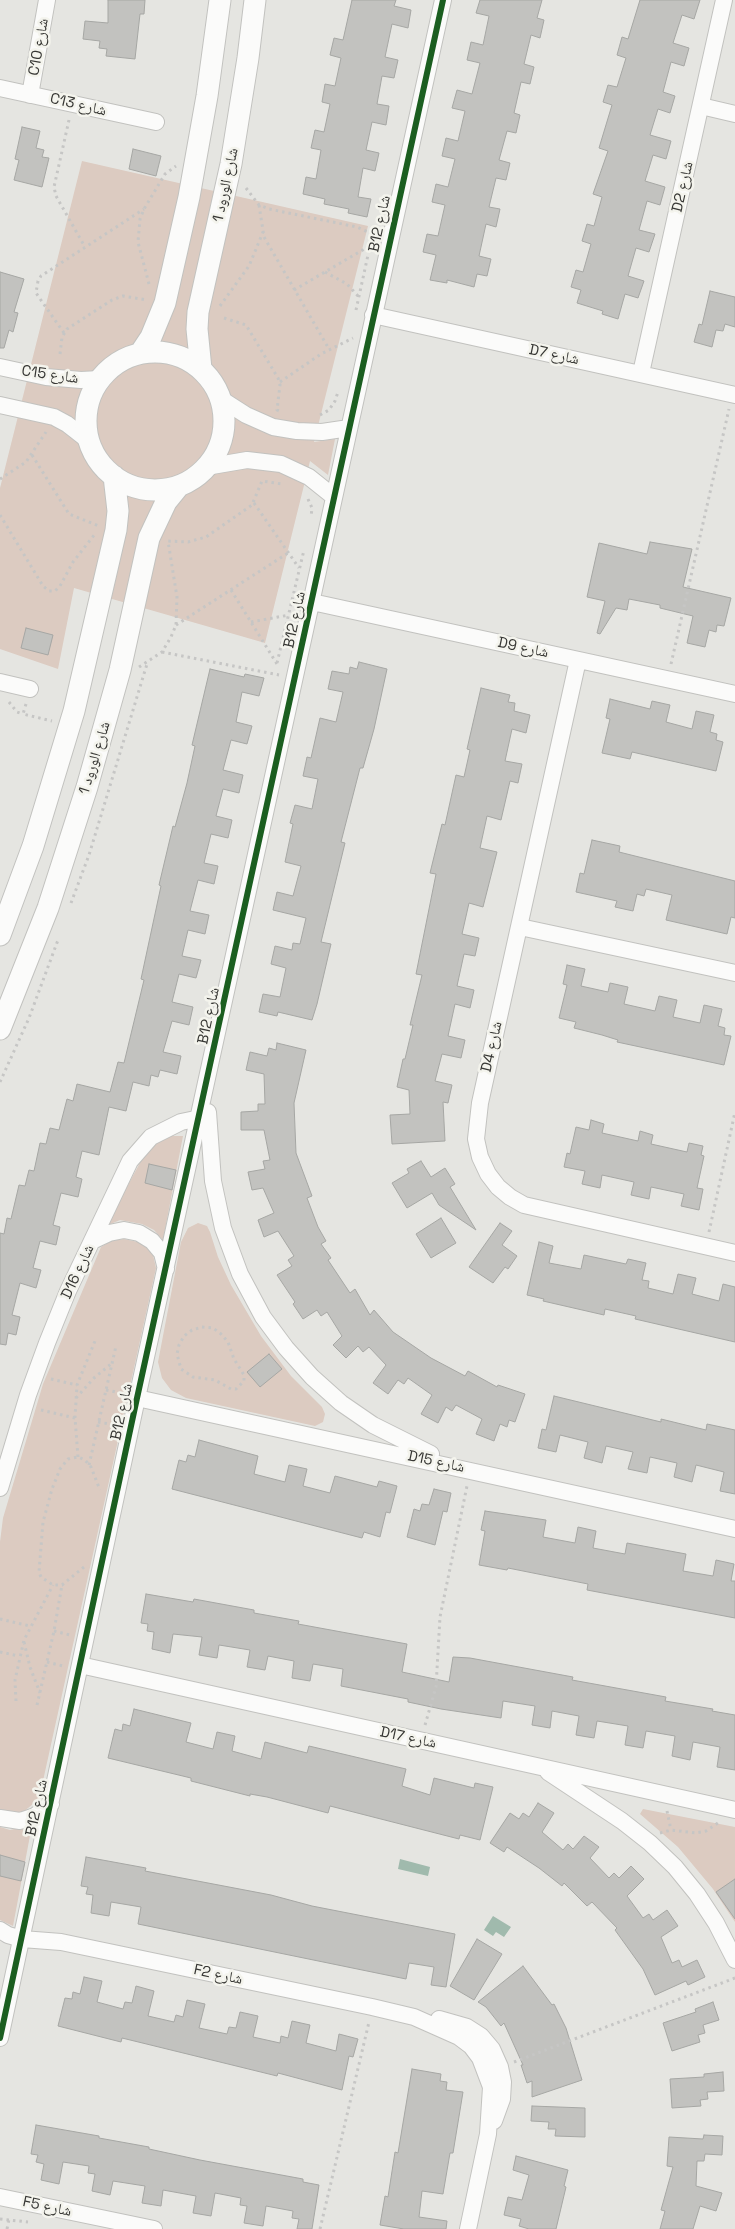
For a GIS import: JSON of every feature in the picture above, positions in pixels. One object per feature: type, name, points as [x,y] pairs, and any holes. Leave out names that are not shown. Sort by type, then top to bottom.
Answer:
[{"type":"street","name":"C10 شارع","points":[[30,94],[47,0]]},
{"type":"street","points":[[141,352],[151,337],[165,303],[207,96],[220,0]]},
{"type":"street","name":"شارع الورود 1","points":[[201,369],[197,329],[198,312],[231,164],[254,0]]},
{"type":"street","name":"B12 شارع","points":[[0,2038],[51,1804],[73,1666],[131,1396],[166,1271],[443,0]]},
{"type":"street","name":"D2 شارع","points":[[641,373],[724,0]]},
{"type":"street","name":"C13 شارع","points":[[0,88],[156,122]]},
{"type":"street","points":[[701,106],[735,114]]},
{"type":"street","name":"D7 شارع","points":[[372,324],[641,373],[734,395]]},
{"type":"street","name":"شارع الورود 1","points":[[141,352],[163,352],[183,357],[201,369],[213,383],[221,399],[224,417],[223,435],[217,452],[206,467],[198,475],[179,486],[156,490],[134,487],[114,476],[99,461],[90,442],[86,420],[87,409],[94,388],[100,379],[112,367],[126,358],[141,352]]},
{"type":"street","name":"C15 شارع","points":[[0,367],[46,377],[100,379]]},
{"type":"street","points":[[221,399],[246,415],[273,427],[297,431],[322,432],[349,428]]},
{"type":"street","points":[[0,405],[54,417],[67,424],[90,442]]},
{"type":"street","points":[[206,467],[247,460],[281,464],[309,477],[334,497]]},
{"type":"street","points":[[0,935],[41,821],[74,711],[116,530],[118,512],[114,476]]},
{"type":"street","name":"شارع الورود 1","points":[[0,1029],[48,908],[94,764],[120,670],[149,538],[166,502],[179,486]]},
{"type":"street","name":"D9 شارع","points":[[312,602],[735,694]]},
{"type":"street","name":"D4 شارع","points":[[578,660],[477,1121],[476,1139],[480,1157],[488,1174],[498,1187],[524,1205],[735,1254]]},
{"type":"street","points":[[2,690],[30,689]]},
{"type":"street","points":[[520,926],[735,974]]},
{"type":"street","points":[[208,1079],[208,1132],[211,1161],[223,1228],[240,1274],[263,1317],[286,1348],[312,1377],[341,1403],[373,1425],[407,1443],[465,1469]]},
{"type":"street","name":"D16 شارع","points":[[0,1488],[3,1469],[47,1343],[130,1162],[139,1148],[151,1137],[180,1122],[200,1118]]},
{"type":"street","points":[[92,1242],[124,1230],[139,1233],[152,1241],[162,1253],[166,1271]]},
{"type":"street","name":"D15 شارع","points":[[131,1396],[735,1529]]},
{"type":"street","name":"D17 شارع","points":[[73,1666],[421,1740],[734,1810]]},
{"type":"street","points":[[540,1767],[622,1821],[650,1842],[675,1867],[697,1894],[716,1923],[735,1960]]},
{"type":"street","points":[[0,1818],[20,1821],[35,1816],[51,1804]]},
{"type":"street","name":"F2 شارع","points":[[0,1930],[8,1936],[22,1939],[61,1942],[414,2017],[451,2021],[467,2027],[481,2036],[492,2049],[500,2067],[503,2082],[502,2099],[488,2134]]},
{"type":"street","name":"F2 شارع","points":[[414,2017],[459,2036],[471,2046],[480,2058],[490,2087],[488,2134],[468,2229]]},
{"type":"street","name":"F5 شارع","points":[[0,2197],[154,2229]]},
{"type":"path","points":[[72,104],[54,187],[56,196],[85,247]]},
{"type":"path","points":[[149,288],[148,275],[138,242],[140,219],[165,174],[179,164],[195,160]]},
{"type":"path","points":[[231,164],[259,205],[264,237],[329,349]]},
{"type":"path","points":[[259,205],[269,209],[356,227],[381,239],[294,290]]},
{"type":"path","points":[[64,333],[40,298],[36,287],[41,276],[144,209]]},
{"type":"path","points":[[218,310],[227,294],[249,266],[263,231]]},
{"type":"path","points":[[355,313],[371,245]]},
{"type":"path","points":[[324,272],[347,284],[358,296]]},
{"type":"path","points":[[60,354],[64,333],[112,300],[123,296],[147,300],[148,294]]},
{"type":"path","points":[[224,318],[246,325],[280,382],[277,410],[285,412]]},
{"type":"path","points":[[280,382],[329,349],[351,338],[372,324]]},
{"type":"path","points":[[349,347],[352,330]]},
{"type":"path","points":[[314,416],[329,410],[336,402],[339,391]]},
{"type":"path","points":[[668,679],[734,395]]},
{"type":"path","points":[[0,480],[19,468],[32,456],[38,441],[48,429]]},
{"type":"path","points":[[0,515],[43,586],[49,591],[55,591],[99,526],[69,514],[32,456]]},
{"type":"path","points":[[120,670],[137,668],[162,652],[176,625],[177,597],[168,541],[188,542],[206,536],[254,503],[262,481],[285,484]]},
{"type":"path","points":[[308,498],[312,508],[310,523]]},
{"type":"path","points":[[254,503],[299,569],[316,584]]},
{"type":"path","points":[[277,663],[305,544]]},
{"type":"path","points":[[176,625],[288,553]]},
{"type":"path","points":[[162,652],[285,676],[230,590]]},
{"type":"path","points":[[250,622],[289,615]]},
{"type":"path","points":[[23,714],[30,689]]},
{"type":"path","points":[[2,690],[17,712],[52,719],[50,729]]},
{"type":"path","points":[[706,1247],[735,1112]]},
{"type":"path","points":[[202,1327],[213,1328],[228,1342],[238,1365],[244,1375],[244,1380],[236,1389],[231,1389],[215,1380],[192,1377],[186,1374],[178,1362],[179,1344],[184,1336],[192,1330],[202,1327]]},
{"type":"path","points":[[78,1457],[75,1418],[77,1385],[95,1342]]},
{"type":"path","points":[[89,1465],[116,1346]]},
{"type":"path","points":[[76,1398],[98,1374],[112,1364]]},
{"type":"path","points":[[52,1379],[77,1385]]},
{"type":"path","points":[[106,1390],[131,1396]]},
{"type":"path","points":[[40,1410],[75,1418]]},
{"type":"path","points":[[98,1422],[118,1426]]},
{"type":"path","points":[[62,1585],[53,1585],[44,1581],[39,1572],[44,1522],[52,1489],[60,1469],[68,1459],[78,1457],[89,1465],[103,1498]]},
{"type":"path","points":[[421,1740],[436,1687],[440,1616],[465,1469]]},
{"type":"path","points":[[37,1705],[54,1631],[62,1585],[88,1563]]},
{"type":"path","points":[[16,1701],[15,1680],[24,1640],[53,1585]]},
{"type":"path","points":[[0,1619],[30,1626]]},
{"type":"path","points":[[54,1631],[73,1636]]},
{"type":"path","points":[[24,1640],[30,1667],[40,1694]]},
{"type":"path","points":[[0,1652],[19,1656]]},
{"type":"path","points":[[47,1662],[73,1666]]},
{"type":"path","points":[[650,1842],[665,1830],[696,1833],[706,1831],[734,1810]]},
{"type":"path","points":[[500,2067],[735,1978]]},
{"type":"path","points":[[320,2229],[372,2007]]},
{"type":"path","points":[[7,2229],[9,2218]]},
{"type":"path","points":[[0,2219],[9,2218],[32,2222]]},
{"type":"shaded area","points":[[82,161],[368,226],[314,442],[335,439],[328,475],[310,461],[265,643],[74,588],[58,669],[0,649],[0,488]]},
{"type":"shaded area","points":[[168,1136],[183,1136],[163,1240],[154,1230],[142,1224],[120,1220],[101,1228],[148,1148]]},
{"type":"shaded area","points":[[198,1223],[207,1226],[231,1285],[261,1336],[291,1376],[322,1407],[325,1414],[323,1422],[315,1426],[186,1398],[171,1390],[162,1378],[158,1362],[181,1242],[188,1228]]},
{"type":"shaded area","points":[[124,1239],[146,1246],[153,1255],[156,1268],[39,1799],[22,1813],[3,1812],[0,1809],[0,1542],[3,1518],[43,1384],[101,1247],[111,1241]]},
{"type":"shaded area","points":[[643,1809],[735,1827],[735,1922],[713,1889],[678,1847],[640,1814]]},
{"type":"shaded area","points":[[32,1825],[13,1926],[0,1920],[0,1827],[10,1830]]},
{"type":"shaded area","points":[[400,1859],[430,1867],[428,1876],[398,1869]]},
{"type":"shaded area","points":[[493,1916],[511,1927],[504,1937],[496,1932],[493,1936],[484,1930]]},
{"type":"building","points":[[108,0],[145,0],[144,14],[140,14],[135,59],[106,56],[107,49],[99,48],[100,41],[83,39],[85,21],[108,23]]},
{"type":"building","points":[[352,0],[396,0],[394,6],[411,10],[408,28],[392,24],[385,57],[398,60],[394,78],[382,76],[377,104],[389,106],[386,125],[372,122],[366,150],[379,153],[375,171],[363,168],[358,197],[371,199],[367,217],[348,213],[349,209],[324,204],[325,199],[303,194],[306,177],[316,179],[321,150],[311,148],[315,130],[324,132],[330,104],[322,102],[325,84],[335,86],[341,58],[330,55],[334,38],[343,40]]},
{"type":"building","points":[[480,0],[542,0],[537,18],[544,20],[540,38],[531,35],[524,64],[534,67],[530,84],[521,82],[514,113],[520,115],[516,133],[507,131],[499,160],[510,163],[506,180],[496,178],[489,207],[500,209],[496,227],[486,224],[479,256],[491,259],[487,276],[477,274],[474,287],[447,280],[447,283],[430,280],[436,255],[423,252],[427,234],[438,236],[445,205],[432,202],[436,184],[448,187],[455,159],[442,156],[446,138],[458,141],[465,111],[452,108],[457,90],[472,94],[480,63],[467,60],[471,42],[483,45],[489,16],[476,13]]},
{"type":"building","points":[[640,0],[700,0],[694,19],[682,15],[673,43],[689,48],[684,66],[671,62],[663,92],[675,96],[670,113],[658,109],[650,135],[671,141],[666,159],[653,155],[645,181],[665,187],[660,205],[647,201],[639,230],[655,234],[649,252],[636,248],[628,276],[644,281],[638,298],[625,294],[618,319],[602,314],[603,311],[577,303],[581,290],[571,287],[576,270],[583,272],[591,244],[582,241],[587,224],[594,226],[602,197],[593,194],[608,151],[599,148],[612,105],[603,102],[608,85],[617,87],[626,58],[617,55],[622,37],[628,39]]},
{"type":"building","points":[[22,127],[40,131],[36,148],[44,150],[42,157],[49,158],[42,187],[14,180],[19,160],[15,159]]},
{"type":"building","points":[[133,149],[161,156],[156,176],[129,169]]},
{"type":"building","points":[[0,272],[24,279],[14,312],[18,313],[13,332],[9,330],[4,348],[0,348]]},
{"type":"building","points":[[710,291],[735,297],[735,327],[725,324],[723,331],[716,330],[712,347],[694,342],[699,324],[702,325]]},
{"type":"building","points":[[650,542],[692,549],[683,587],[731,598],[724,626],[717,625],[716,632],[709,630],[705,647],[687,643],[693,616],[660,608],[660,605],[629,599],[627,610],[616,608],[600,634],[597,633],[605,601],[587,597],[599,543],[647,554]]},
{"type":"building","points":[[26,628],[53,635],[48,655],[21,648]]},
{"type":"building","points":[[359,662],[387,669],[374,729],[363,768],[360,768],[341,842],[345,843],[321,942],[331,944],[317,1004],[312,1020],[278,1012],[277,1016],[259,1012],[263,994],[280,997],[286,968],[271,964],[275,946],[292,950],[293,943],[300,944],[306,918],[273,910],[277,892],[293,896],[301,866],[285,862],[293,824],[290,823],[295,805],[312,809],[318,779],[303,776],[307,757],[311,758],[320,718],[336,722],[343,692],[328,689],[332,671],[349,674],[350,667],[357,669]]},
{"type":"building","points":[[210,669],[244,677],[245,674],[264,678],[259,696],[242,692],[236,722],[252,726],[247,744],[231,740],[223,770],[243,775],[239,793],[223,789],[216,816],[232,820],[228,838],[211,834],[204,863],[218,866],[214,884],[198,880],[190,911],[209,915],[205,934],[188,930],[182,956],[201,960],[196,978],[179,974],[172,1002],[193,1007],[189,1025],[172,1021],[163,1052],[181,1056],[177,1074],[160,1070],[158,1077],[151,1075],[149,1086],[133,1082],[126,1111],[109,1107],[99,1155],[82,1151],[76,1177],[82,1179],[78,1197],[61,1193],[53,1225],[60,1227],[56,1245],[40,1241],[33,1268],[41,1270],[36,1288],[20,1283],[12,1315],[20,1317],[16,1335],[8,1333],[6,1345],[0,1344],[0,1233],[4,1234],[7,1218],[11,1219],[19,1185],[25,1186],[29,1170],[34,1171],[40,1143],[46,1144],[50,1128],[59,1130],[67,1099],[73,1101],[77,1084],[110,1092],[118,1062],[124,1063],[144,980],[141,979],[161,886],[159,885],[173,826],[175,827],[187,783],[195,746],[192,745]]},
{"type":"building","points":[[481,688],[510,695],[508,702],[515,703],[514,711],[530,715],[526,733],[512,729],[505,761],[522,764],[518,783],[510,781],[501,820],[487,816],[480,848],[497,852],[483,907],[469,903],[462,934],[479,938],[475,956],[464,954],[457,986],[474,990],[470,1008],[455,1004],[448,1036],[465,1040],[461,1058],[442,1054],[435,1081],[452,1085],[448,1103],[443,1102],[445,1141],[392,1144],[390,1115],[410,1114],[409,1090],[397,1087],[413,1025],[410,1025],[422,975],[416,974],[436,874],[430,873],[442,824],[445,825],[456,775],[464,777],[470,750],[467,749]]},
{"type":"building","points":[[610,699],[650,709],[652,701],[670,705],[666,722],[692,729],[696,711],[714,715],[710,732],[717,734],[716,740],[723,742],[716,771],[632,752],[630,759],[602,753],[610,719],[606,718]]},
{"type":"building","points":[[592,840],[620,846],[619,852],[735,881],[735,918],[731,917],[727,934],[666,920],[672,895],[646,889],[644,896],[637,894],[633,911],[615,907],[617,901],[576,892],[580,873],[584,874]]},
{"type":"building","points":[[567,965],[585,969],[581,986],[608,992],[610,983],[628,987],[624,1004],[655,1011],[659,996],[677,1000],[673,1017],[700,1023],[704,1005],[722,1009],[718,1026],[725,1028],[724,1035],[731,1036],[724,1065],[617,1042],[618,1040],[574,1028],[576,1022],[559,1018],[567,985],[563,984]]},
{"type":"building","points":[[277,1043],[306,1050],[294,1103],[296,1153],[312,1196],[307,1198],[318,1227],[326,1241],[321,1244],[331,1258],[328,1260],[350,1293],[355,1289],[370,1315],[374,1310],[393,1332],[431,1358],[465,1376],[468,1371],[497,1387],[498,1385],[525,1394],[515,1422],[509,1420],[507,1427],[500,1424],[494,1441],[476,1434],[482,1419],[456,1405],[452,1411],[446,1407],[438,1423],[421,1414],[432,1395],[408,1378],[404,1384],[398,1380],[388,1394],[373,1383],[386,1365],[369,1347],[363,1352],[358,1346],[346,1358],[333,1345],[342,1336],[327,1312],[321,1316],[317,1310],[303,1319],[293,1304],[295,1302],[277,1275],[292,1266],[288,1260],[294,1256],[278,1231],[264,1237],[258,1220],[274,1213],[263,1188],[252,1190],[248,1172],[265,1169],[263,1161],[270,1160],[264,1130],[241,1130],[241,1112],[258,1111],[258,1104],[265,1104],[264,1074],[246,1070],[250,1052],[267,1056],[269,1048],[276,1050]]},
{"type":"building","points":[[591,1120],[604,1124],[602,1133],[638,1141],[640,1131],[653,1135],[651,1144],[687,1152],[689,1143],[703,1146],[701,1155],[704,1156],[697,1188],[703,1189],[699,1210],[681,1206],[684,1194],[651,1187],[649,1199],[631,1195],[634,1182],[602,1175],[600,1188],[582,1184],[585,1171],[564,1167],[567,1153],[570,1154],[576,1127],[589,1130]]},
{"type":"building","points":[[421,1161],[431,1177],[445,1168],[455,1184],[450,1187],[476,1230],[439,1205],[432,1193],[407,1208],[392,1183],[409,1173],[407,1169]]},
{"type":"building","points":[[149,1164],[176,1170],[172,1190],[145,1183]]},
{"type":"building","points":[[441,1218],[456,1243],[431,1258],[416,1234]]},
{"type":"building","points":[[500,1223],[512,1231],[502,1245],[517,1256],[508,1269],[505,1267],[493,1283],[469,1267]]},
{"type":"building","points":[[539,1242],[553,1246],[549,1263],[581,1269],[584,1255],[626,1264],[628,1259],[646,1263],[642,1280],[649,1281],[648,1288],[673,1294],[678,1274],[696,1278],[692,1294],[719,1301],[723,1284],[735,1287],[735,1342],[635,1319],[636,1316],[605,1309],[604,1315],[543,1301],[544,1299],[527,1295]]},
{"type":"building","points":[[269,1354],[282,1369],[260,1387],[247,1372]]},
{"type":"building","points":[[554,1396],[661,1422],[661,1419],[706,1430],[707,1424],[735,1430],[735,1494],[720,1491],[724,1472],[696,1465],[692,1482],[674,1477],[677,1463],[650,1457],[647,1473],[628,1469],[633,1452],[606,1446],[602,1463],[584,1458],[588,1442],[560,1435],[556,1452],[538,1448],[542,1429],[546,1430]]},
{"type":"building","points":[[199,1440],[258,1456],[254,1474],[285,1482],[289,1465],[307,1469],[303,1486],[330,1493],[335,1476],[377,1487],[379,1481],[397,1486],[390,1513],[386,1512],[380,1537],[364,1532],[362,1538],[172,1489],[179,1460],[186,1462],[188,1455],[195,1457]]},
{"type":"building","points":[[434,1489],[451,1493],[447,1512],[443,1511],[435,1545],[407,1537],[414,1509],[420,1511],[422,1504],[429,1505]]},
{"type":"building","points":[[485,1511],[546,1520],[543,1537],[575,1543],[578,1527],[596,1531],[593,1548],[625,1554],[627,1543],[686,1554],[683,1571],[713,1576],[716,1560],[734,1564],[731,1581],[735,1581],[735,1618],[587,1590],[588,1584],[508,1568],[507,1570],[479,1565],[485,1531],[481,1530]]},
{"type":"building","points":[[146,1594],[193,1602],[194,1599],[254,1610],[254,1613],[299,1621],[298,1624],[407,1644],[402,1672],[449,1682],[453,1657],[470,1658],[573,1677],[572,1680],[666,1697],[665,1701],[713,1709],[712,1711],[735,1715],[735,1770],[717,1767],[720,1747],[693,1742],[690,1760],[672,1756],[675,1736],[646,1731],[643,1748],[625,1745],[628,1726],[597,1721],[594,1738],[576,1735],[579,1716],[552,1711],[550,1728],[532,1725],[535,1706],[503,1701],[501,1718],[441,1709],[408,1702],[408,1699],[341,1686],[343,1669],[313,1664],[310,1681],[292,1678],[294,1661],[268,1656],[265,1670],[247,1667],[250,1650],[219,1645],[217,1658],[199,1655],[202,1637],[173,1634],[170,1653],[152,1649],[154,1632],[147,1631],[148,1624],[141,1623]]},
{"type":"building","points":[[134,1709],[191,1723],[186,1742],[213,1749],[217,1732],[235,1736],[232,1751],[261,1759],[265,1742],[307,1753],[309,1746],[406,1769],[402,1786],[430,1795],[434,1778],[474,1788],[475,1783],[493,1787],[480,1840],[460,1835],[459,1839],[330,1806],[328,1813],[267,1797],[250,1794],[250,1796],[191,1781],[191,1778],[108,1758],[115,1729],[122,1731],[123,1724],[130,1726]]},
{"type":"building","points":[[538,1803],[554,1813],[542,1832],[563,1850],[568,1844],[573,1849],[584,1836],[599,1847],[590,1858],[609,1878],[614,1873],[619,1878],[631,1866],[644,1879],[627,1896],[643,1918],[649,1914],[653,1920],[667,1910],[678,1926],[661,1937],[672,1963],[679,1960],[682,1967],[697,1960],[705,1977],[688,1985],[686,1981],[655,1995],[643,1969],[615,1930],[617,1928],[592,1902],[587,1906],[564,1883],[562,1886],[507,1847],[504,1852],[490,1843],[510,1813],[519,1819],[523,1813],[529,1817]]},
{"type":"building","points":[[0,1855],[25,1862],[21,1881],[0,1876]]},
{"type":"building","points":[[86,1857],[146,1868],[145,1871],[271,1895],[312,1906],[455,1934],[446,1987],[431,1985],[434,1967],[409,1963],[406,1979],[138,1924],[141,1907],[111,1902],[109,1916],[91,1913],[93,1895],[86,1894],[88,1887],[81,1886]]},
{"type":"building","points":[[735,1879],[735,1919],[716,1892]]},
{"type":"building","points":[[477,1939],[502,1954],[474,2000],[450,1986]]},
{"type":"building","points":[[523,1966],[552,2005],[554,2004],[566,2028],[582,2080],[532,2097],[532,2081],[527,2083],[521,2065],[523,2065],[504,2023],[501,2026],[486,2007],[478,2002]]},
{"type":"building","points":[[84,1977],[102,1981],[97,2002],[123,2009],[125,2002],[132,2003],[136,1986],[154,1991],[148,2016],[174,2022],[176,2015],[183,2017],[187,2000],[205,2004],[199,2028],[227,2034],[229,2027],[236,2028],[240,2012],[258,2016],[253,2037],[280,2043],[281,2036],[288,2038],[292,2021],[310,2025],[306,2043],[336,2051],[339,2034],[358,2039],[353,2057],[349,2056],[342,2090],[278,2073],[277,2076],[122,2038],[121,2042],[58,2026],[65,1998],[72,1999],[73,1992],[80,1994]]},
{"type":"building","points":[[713,2002],[719,2020],[703,2025],[705,2033],[698,2035],[700,2042],[672,2051],[663,2023],[696,2012],[695,2009]]},
{"type":"building","points":[[412,2069],[441,2074],[440,2081],[447,2082],[446,2090],[463,2092],[453,2153],[450,2153],[443,2194],[422,2191],[419,2217],[447,2221],[446,2229],[404,2229],[380,2225],[385,2196],[388,2197],[395,2152],[398,2153]]},
{"type":"building","points":[[723,2072],[724,2091],[707,2092],[708,2099],[700,2100],[701,2106],[672,2108],[670,2079],[704,2077],[704,2074]]},
{"type":"building","points":[[532,2106],[585,2108],[585,2137],[555,2136],[556,2129],[548,2129],[549,2122],[531,2121]]},
{"type":"building","points":[[36,2125],[99,2136],[99,2138],[149,2147],[149,2149],[200,2160],[303,2179],[303,2182],[319,2185],[312,2229],[297,2229],[299,2219],[292,2218],[293,2211],[266,2206],[263,2226],[244,2223],[247,2206],[240,2205],[241,2198],[215,2193],[211,2216],[193,2213],[196,2196],[163,2190],[161,2206],[142,2203],[145,2186],[113,2181],[110,2195],[92,2191],[95,2174],[88,2173],[89,2166],[63,2162],[59,2184],[41,2180],[44,2164],[36,2162],[38,2155],[31,2154]]},
{"type":"building","points":[[704,2135],[723,2136],[722,2155],[705,2154],[704,2161],[697,2161],[696,2186],[722,2193],[716,2211],[700,2206],[693,2229],[660,2229],[665,2211],[661,2210],[673,2167],[667,2166],[669,2137],[703,2139]]},
{"type":"building","points":[[516,2156],[568,2170],[556,2229],[529,2229],[519,2226],[521,2219],[504,2215],[508,2197],[522,2200],[529,2175],[513,2170]]},
{"type":"cycle path","points":[[0,2038],[137,1398],[443,0]]}]
